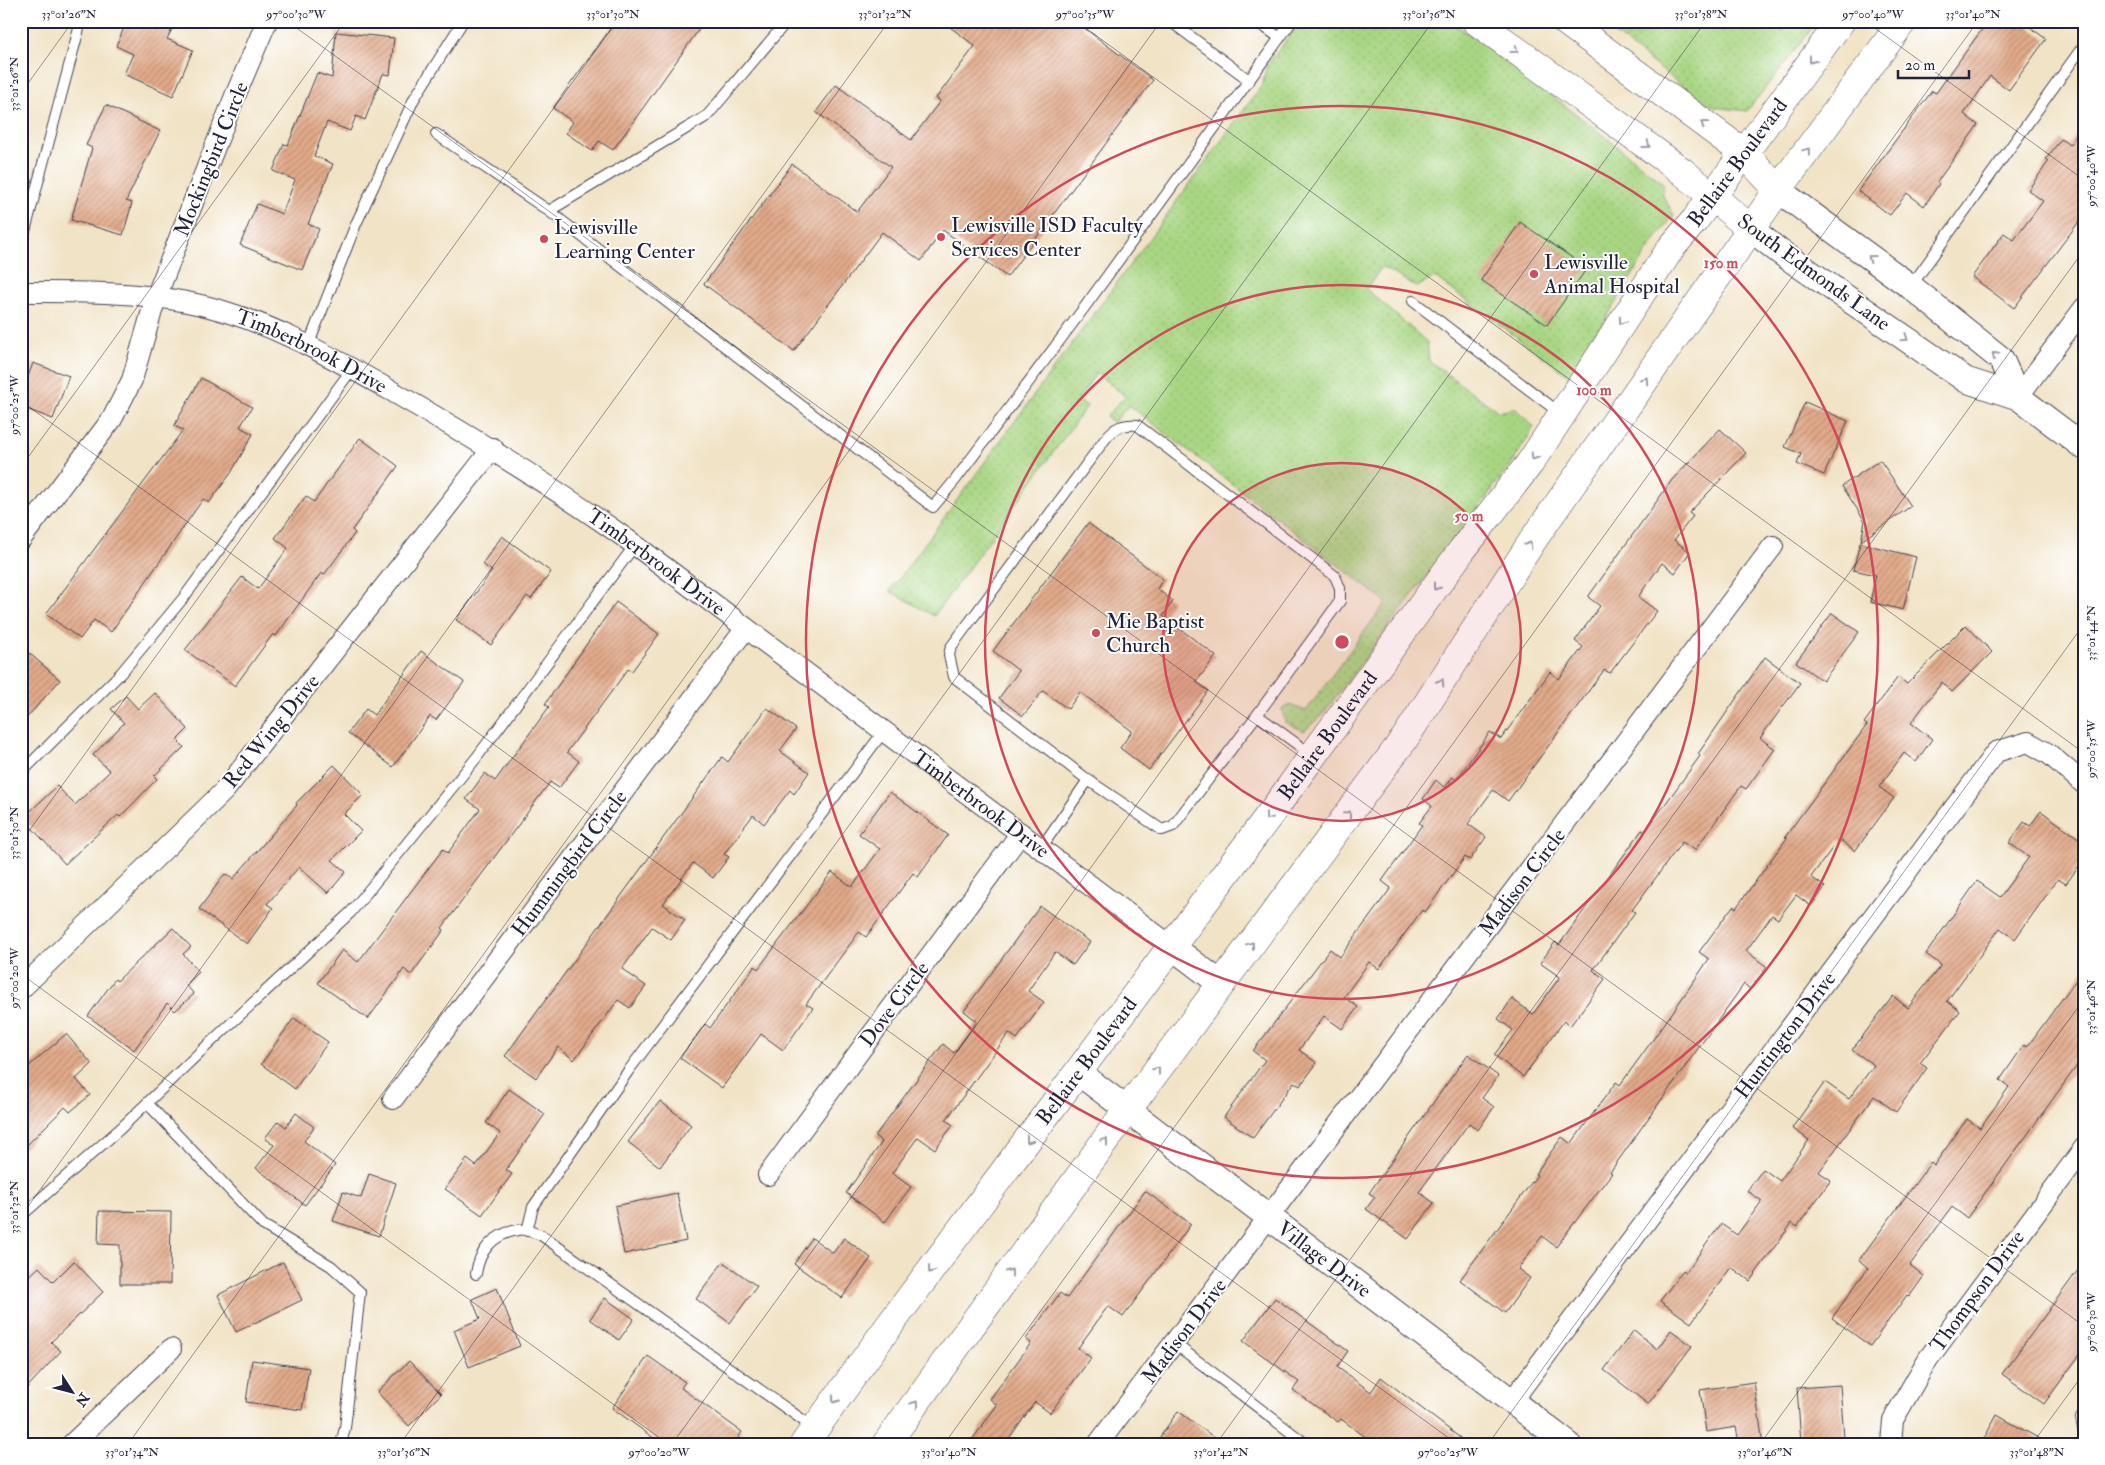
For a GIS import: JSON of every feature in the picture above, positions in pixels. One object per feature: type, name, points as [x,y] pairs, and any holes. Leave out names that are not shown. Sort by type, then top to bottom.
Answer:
[{"type":"main road","name":"South Edmonds Lane","points":[[1476,21],[1683,172],[1751,229]]},
{"type":"main road","name":"South Edmonds Lane","points":[[1565,21],[1744,153],[1778,190]]},
{"type":"main road","name":"Bellaire Boulevard","points":[[809,1436],[1079,1073],[1462,550],[1530,464],[1671,248],[1842,21]]},
{"type":"main road","points":[[886,1444],[1128,1109],[1405,738],[1535,537],[1778,190],[1903,21]]},
{"type":"street","name":"Mockingbird Circle","points":[[21,539],[112,420],[132,380],[156,297],[235,96],[267,21]]},
{"type":"street","name":"South Edmonds Lane","points":[[1778,190],[1910,287],[2001,359],[2018,397]]},
{"type":"street","name":"South Edmonds Lane","points":[[1751,229],[1780,252],[1966,380],[2018,397],[2084,447]]},
{"type":"street","name":"Timberbrook Drive","points":[[21,292],[103,292],[156,297],[221,310],[308,346],[493,448],[559,490],[634,545],[1222,984]]},
{"type":"street","points":[[2018,397],[2084,308]]},
{"type":"street","name":"Red Wing Drive","points":[[21,988],[225,790],[493,448]]},
{"type":"street","name":"Madison Circle","points":[[1270,1217],[1773,546]]},
{"type":"street","name":"Hummingbird Circle","points":[[393,1099],[746,628]]},
{"type":"street","name":"Huntington Drive","points":[[1512,1401],[1996,752],[2028,742],[2049,754],[2084,784]]},
{"type":"street","name":"Dove Circle","points":[[768,1175],[1021,834]]},
{"type":"street","name":"Village Drive","points":[[1079,1073],[1568,1444]]},
{"type":"street","name":"Thompson Drive","points":[[1891,1444],[1893,1420],[1928,1359],[2084,1148]]},
{"type":"street","name":"Madison Drive","points":[[1098,1444],[1270,1217]]},
{"type":"street","points":[[72,1444],[171,1349]]},
{"type":"lane","points":[[21,246],[81,21]]},
{"type":"lane","points":[[308,346],[356,224],[414,99],[463,21]]},
{"type":"lane","points":[[549,211],[707,116],[787,21]]},
{"type":"lane","points":[[1170,21],[1249,80]]},
{"type":"lane","points":[[1256,21],[1280,38]]},
{"type":"lane","points":[[436,134],[549,211],[933,507],[1066,332],[1292,21]]},
{"type":"lane","points":[[1910,287],[2084,46]]},
{"type":"lane","points":[[1413,301],[1561,415]]},
{"type":"lane","points":[[21,773],[121,674],[185,596],[352,369]]},
{"type":"lane","points":[[1126,424],[1137,425],[1335,576],[1340,588],[1340,601],[1257,716],[1173,826],[1162,830],[1148,823],[1088,780],[954,677],[949,655],[957,639],[1114,429],[1126,424]]},
{"type":"lane","points":[[21,1216],[147,1103],[351,912],[478,757],[634,545]]},
{"type":"lane","points":[[1257,716],[1313,755]]},
{"type":"lane","points":[[527,1231],[533,1207],[624,1078],[884,731]]},
{"type":"lane","points":[[1041,848],[1088,780]]},
{"type":"lane","points":[[147,1103],[262,1225],[331,1266],[360,1292],[345,1428],[341,1444]]},
{"type":"lane","points":[[476,1274],[478,1259],[495,1239],[519,1229],[541,1235],[809,1436]]},
{"type":"lane","points":[[1174,1343],[1306,1444]]},
{"type":"lane","points":[[2084,1414],[2081,1418],[2084,1434]]},
{"type":"green space","points":[[1301,21],[1451,21],[1592,126],[1664,184],[1662,194],[1674,215],[1651,245],[1570,377],[1435,277],[1417,287],[1382,267],[1366,289],[1427,342],[1429,361],[1499,412],[1515,408],[1534,427],[1514,460],[1322,715],[1304,731],[1285,722],[1282,709],[1290,705],[1306,711],[1386,602],[1129,405],[1114,422],[1106,417],[1125,396],[1096,373],[1078,400],[1087,406],[934,616],[890,591],[1263,84],[1266,67]]},
{"type":"green space","points":[[1598,21],[1818,21],[1747,111],[1714,107],[1680,84]]},
{"type":"building","points":[[127,21],[176,21],[167,39],[193,50],[173,96],[124,74],[133,54],[116,46]]},
{"type":"building","points":[[616,21],[705,21],[613,150],[599,141],[592,151],[566,133],[573,122],[553,108]]},
{"type":"building","points":[[942,21],[1075,21],[1153,80],[1007,277],[943,230],[921,261],[882,232],[794,351],[704,284],[792,164],[857,212],[891,167],[816,112],[836,85],[911,140],[940,101],[936,98],[975,46]]},
{"type":"building","points":[[1988,21],[2022,21],[2046,39],[2009,90],[1990,76],[1964,114],[1978,125],[1937,182],[1939,184],[1924,206],[1907,193],[1890,215],[1858,191],[1932,91],[1936,93]]},
{"type":"building","points":[[336,32],[394,38],[390,75],[383,74],[365,120],[356,116],[350,131],[327,122],[314,156],[333,164],[308,224],[319,229],[302,270],[240,245],[257,204],[282,214],[295,180],[273,171],[284,144],[288,145],[317,73],[332,78]]},
{"type":"building","points":[[106,105],[160,131],[126,201],[132,203],[123,235],[71,220],[92,148],[86,145]]},
{"type":"building","points":[[2084,125],[2084,215],[2014,308],[1972,277],[2004,233],[2014,240],[2043,201],[2028,190],[2049,161],[2046,159],[2061,139],[2069,145]]},
{"type":"building","name":"Lewisville Animal Hospital","points":[[1520,222],[1587,268],[1547,325],[1481,280]]},
{"type":"building","points":[[33,363],[69,376],[53,419],[21,407],[21,380],[26,382]]},
{"type":"building","points":[[201,378],[252,407],[240,427],[253,434],[231,473],[209,503],[203,499],[111,632],[94,620],[80,639],[46,614],[183,430],[174,426]]},
{"type":"building","points":[[1805,402],[1848,421],[1824,475],[1797,464],[1801,454],[1785,447]]},
{"type":"building","points":[[1720,429],[1746,453],[1689,513],[1693,516],[1674,540],[1690,552],[1675,573],[1662,563],[1638,597],[1657,611],[1610,673],[1604,670],[1508,801],[1493,790],[1468,824],[1486,837],[1470,860],[1465,857],[1425,912],[1422,910],[1379,969],[1369,962],[1344,997],[1358,1007],[1342,1029],[1324,1016],[1299,1050],[1317,1063],[1300,1086],[1294,1082],[1253,1138],[1224,1117],[1265,1060],[1253,1051],[1330,949],[1340,957],[1391,888],[1382,881],[1422,825],[1419,823],[1432,806],[1423,799],[1436,780],[1445,788],[1453,777],[1456,780],[1490,732],[1501,739],[1550,672],[1559,679],[1583,647],[1575,641],[1600,606],[1588,597],[1672,480]]},
{"type":"building","points":[[360,438],[398,466],[352,530],[355,533],[324,575],[321,573],[276,636],[273,634],[235,686],[185,650],[242,577],[258,589],[288,548],[275,538],[306,496],[314,502]]},
{"type":"building","points":[[1880,460],[1911,506],[1861,541],[1865,521],[1842,486]]},
{"type":"building","name":"Mie Baptist Church","points":[[1088,523],[1163,579],[1157,589],[1173,601],[1163,616],[1216,656],[1196,682],[1208,691],[1149,770],[1120,748],[1132,731],[1080,692],[1068,709],[1043,691],[1023,716],[999,698],[1019,671],[993,651]]},
{"type":"building","points":[[502,536],[551,572],[531,599],[527,596],[491,645],[456,620],[492,571],[482,564]]},
{"type":"building","points":[[1860,543],[1916,557],[1903,610],[1870,602],[1876,575],[1853,570]]},
{"type":"building","points":[[616,602],[659,634],[632,671],[628,669],[567,752],[579,761],[559,788],[550,782],[442,928],[444,930],[411,975],[404,969],[368,1019],[318,983],[342,950],[358,962],[443,849],[448,853],[480,809],[466,799],[485,773],[495,781],[549,707],[545,704]]},
{"type":"building","points":[[1832,613],[1859,632],[1823,681],[1796,662]]},
{"type":"building","points":[[1966,625],[1992,652],[1952,692],[1942,682],[1911,723],[1932,739],[1916,762],[1904,753],[1879,787],[1894,798],[1855,851],[1839,839],[1811,877],[1825,887],[1811,906],[1796,895],[1778,919],[1772,915],[1746,951],[1767,967],[1750,989],[1744,984],[1610,1172],[1612,1173],[1556,1247],[1542,1236],[1518,1269],[1530,1278],[1505,1313],[1460,1280],[1537,1175],[1535,1174],[1562,1137],[1571,1144],[1616,1082],[1620,1085],[1709,959],[1699,952],[1733,906],[1736,908],[1787,838],[1785,837],[1867,725],[1864,723],[1898,677],[1907,684]]},
{"type":"building","points":[[21,646],[60,680],[21,724]]},
{"type":"building","points":[[421,651],[464,682],[436,720],[430,716],[393,767],[348,733],[366,709],[374,715]]},
{"type":"building","points":[[1765,657],[1800,683],[1760,738],[1775,749],[1746,789],[1741,786],[1695,850],[1682,842],[1632,910],[1635,912],[1593,970],[1605,979],[1570,1026],[1564,1021],[1523,1077],[1494,1055],[1513,1030],[1498,1019],[1512,999],[1533,1014],[1560,977],[1540,963],[1555,942],[1559,945],[1642,830],[1645,832],[1700,756],[1698,754]]},
{"type":"building","points":[[155,693],[188,729],[177,740],[184,747],[154,776],[157,779],[120,817],[118,815],[65,864],[23,818],[57,786],[75,805],[110,771],[93,755],[124,723],[111,709],[126,696],[138,709]]},
{"type":"building","points":[[767,708],[796,729],[780,751],[809,772],[794,794],[790,790],[764,824],[753,815],[724,854],[729,857],[713,878],[693,863],[663,904],[685,920],[671,940],[652,927],[622,969],[646,986],[630,1008],[618,1000],[574,1060],[558,1047],[536,1078],[505,1056],[722,757],[728,762]]},
{"type":"building","points":[[334,765],[363,795],[344,814],[361,831],[332,860],[346,872],[328,893],[299,867],[267,904],[273,908],[247,944],[199,909],[225,874],[233,879],[297,805],[296,803]]},
{"type":"building","points":[[890,792],[948,835],[918,877],[913,873],[866,937],[859,932],[806,1004],[813,1008],[783,1050],[761,1034],[722,1088],[680,1058],[705,1024],[710,1028],[755,966],[758,969],[832,872],[852,887],[880,849],[859,834]]},
{"type":"building","points":[[2041,811],[2084,842],[2084,859],[2066,884],[2058,879],[2015,939],[2000,928],[1947,1001],[1960,1011],[1920,1063],[1927,1068],[1896,1112],[1874,1096],[1819,1172],[1831,1180],[1797,1227],[1792,1223],[1750,1281],[1731,1267],[1691,1323],[1660,1301],[1683,1270],[1686,1272],[1721,1224],[1737,1235],[1762,1201],[1747,1191],[1763,1169],[1780,1181],[1809,1140],[1792,1128],[1825,1082],[1849,1099],[1874,1065],[1852,1050],[1893,996],[1908,1008],[1941,965],[1926,954],[1977,881],[2000,897],[2029,857],[2009,843],[2024,822],[2030,826]]},
{"type":"building","points":[[1040,906],[1090,942],[1073,965],[1055,952],[1028,991],[1044,1002],[1017,1039],[1009,1033],[946,1120],[953,1125],[935,1149],[918,1137],[892,1173],[911,1187],[885,1222],[846,1193],[882,1142],[875,1136],[943,1044],[954,1053],[977,1021],[964,1011]]},
{"type":"building","points":[[173,928],[191,947],[183,954],[199,972],[186,985],[194,994],[175,1011],[167,1003],[134,1050],[88,1016],[115,979],[117,981]]},
{"type":"building","points":[[2084,969],[2084,1056],[1967,1218],[1952,1207],[1910,1265],[1924,1276],[1909,1297],[1907,1295],[1870,1346],[1832,1318],[1868,1268],[1859,1260],[1931,1162],[1934,1165],[1967,1119],[1980,1128],[2009,1087],[2000,1080],[2024,1045],[2027,1047]]},
{"type":"building","points":[[294,1018],[328,1042],[295,1089],[261,1064]]},
{"type":"building","points":[[66,1034],[92,1064],[76,1079],[90,1095],[70,1112],[65,1107],[21,1151],[21,1073]]},
{"type":"building","points":[[1468,1054],[1498,1076],[1482,1098],[1494,1107],[1478,1130],[1469,1123],[1419,1192],[1434,1203],[1408,1239],[1366,1209],[1375,1197],[1369,1193]]},
{"type":"building","points":[[509,1089],[545,1114],[506,1170],[512,1174],[482,1215],[445,1189],[467,1159],[476,1166],[500,1133],[486,1123]]},
{"type":"building","points":[[660,1101],[691,1125],[660,1167],[628,1142]]},
{"type":"building","points":[[296,1113],[314,1127],[304,1141],[335,1165],[305,1205],[256,1168],[274,1145],[265,1138],[278,1121],[286,1127]]},
{"type":"building","points":[[369,1174],[396,1183],[379,1236],[333,1221],[343,1192],[361,1198]]},
{"type":"building","points":[[1145,1191],[1191,1224],[1123,1317],[1108,1306],[1078,1348],[1091,1358],[1050,1413],[1035,1402],[1005,1444],[969,1444],[997,1405],[990,1399],[1031,1343],[1026,1339],[1060,1293],[1067,1298]]},
{"type":"building","points":[[677,1193],[686,1241],[624,1254],[615,1206]]},
{"type":"building","points":[[99,1211],[171,1212],[170,1284],[120,1284],[120,1245],[98,1244]]},
{"type":"building","points":[[812,1238],[833,1253],[844,1238],[871,1258],[842,1298],[794,1264]]},
{"type":"building","points":[[74,1261],[103,1292],[51,1342],[61,1351],[21,1394],[21,1284],[39,1267],[53,1282]]},
{"type":"building","points":[[283,1262],[302,1300],[236,1332],[218,1295]]},
{"type":"building","points":[[723,1262],[757,1286],[730,1323],[696,1299]]},
{"type":"building","points":[[2084,1262],[2084,1349],[2044,1404],[2002,1374]]},
{"type":"building","points":[[497,1288],[520,1346],[469,1367],[454,1330],[480,1319],[472,1299]]},
{"type":"building","points":[[605,1298],[634,1319],[619,1340],[590,1319]]},
{"type":"building","points":[[1275,1298],[1348,1351],[1337,1367],[1371,1392],[1381,1377],[1468,1444],[1375,1444],[1341,1419],[1338,1422],[1293,1390],[1299,1382],[1243,1341]]},
{"type":"building","points":[[1634,1330],[1657,1349],[1671,1330],[1692,1346],[1648,1404],[1604,1370]]},
{"type":"building","points":[[648,1356],[685,1382],[681,1388],[742,1432],[734,1444],[662,1444],[612,1408]]},
{"type":"building","points":[[252,1360],[309,1368],[302,1410],[246,1402]]},
{"type":"building","points":[[409,1361],[441,1394],[409,1426],[377,1392]]},
{"type":"building","points":[[1754,1382],[1763,1444],[1739,1444],[1736,1427],[1706,1432],[1700,1390]]},
{"type":"building","points":[[1840,1385],[1844,1438],[1801,1442],[1797,1388]]},
{"type":"building","points":[[1178,1411],[1223,1444],[1155,1444]]},
{"type":"building","points":[[1997,1415],[2020,1428],[2049,1444],[1981,1444]]},
{"type":"place","name":"Lewisville ISD Faculty Services Center","points":[[941,237]]},
{"type":"place","name":"Lewisville Learning Center","points":[[544,239]]},
{"type":"place","name":"Lewisville Animal Hospital","points":[[1534,274]]},
{"type":"place","name":"Mie Baptist Church","points":[[1096,633]]}]
